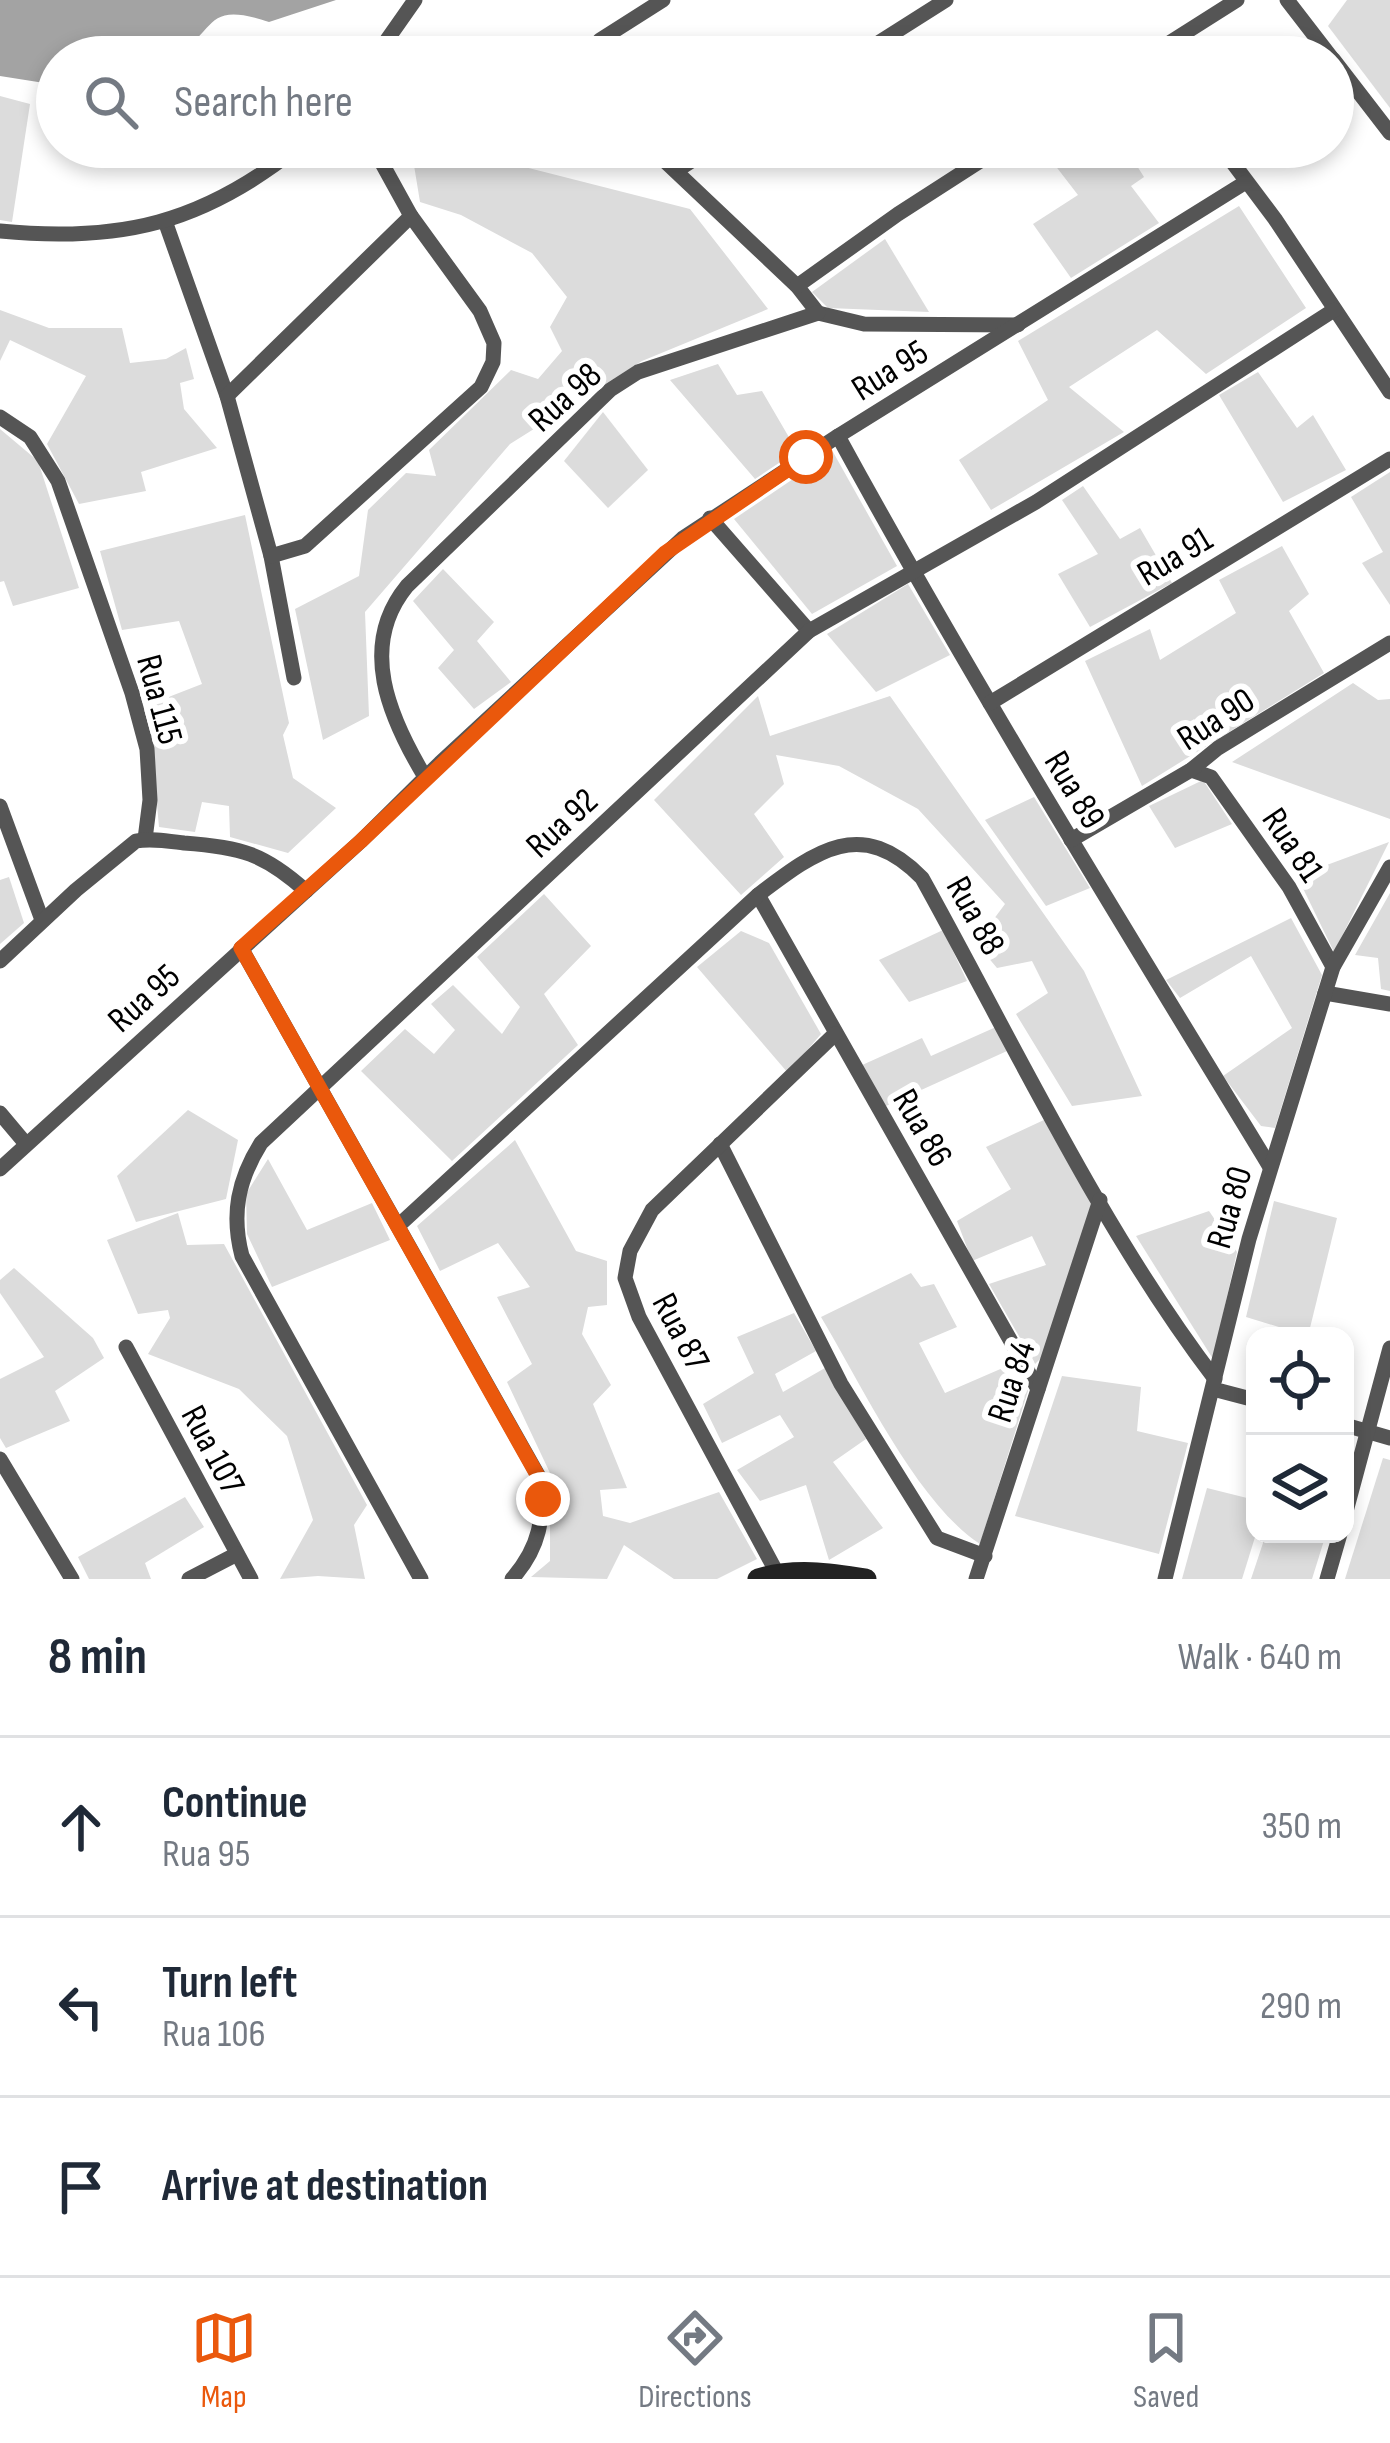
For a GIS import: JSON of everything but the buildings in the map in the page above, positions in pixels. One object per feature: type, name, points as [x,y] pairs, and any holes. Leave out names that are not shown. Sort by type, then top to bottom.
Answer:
[{"type":"main road","points":[[768,1576],[811,1573],[866,1579]]},
{"type":"street","points":[[390,36],[415,0]]},
{"type":"street","points":[[606,36],[663,0]]},
{"type":"street","points":[[889,36],[946,0]]},
{"type":"street","points":[[1182,36],[1237,0]]},
{"type":"street","points":[[1287,0],[1315,36]]},
{"type":"street","points":[[1354,86],[1390,133]]},
{"type":"street","points":[[0,231],[54,237],[112,234],[164,221],[247,184],[269,168]]},
{"type":"street","points":[[271,556],[305,546],[481,387],[493,362],[494,343],[481,311],[411,216],[385,168]]},
{"type":"street","points":[[673,168],[797,286],[818,313],[864,324],[1018,326]]},
{"type":"street","points":[[676,171],[681,168]]},
{"type":"street","points":[[797,286],[970,168]]},
{"type":"street","points":[[1236,168],[1390,392]]},
{"type":"street","name":"Rua 95","points":[[0,1169],[306,891],[665,553],[710,518],[838,436],[1246,182]]},
{"type":"street","points":[[226,396],[411,216]]},
{"type":"street","points":[[164,221],[226,396],[271,556],[294,678]]},
{"type":"street","name":"Rua 92","points":[[422,1579],[242,1256],[237,1200],[249,1161],[261,1143],[809,632],[1036,502],[1334,310]]},
{"type":"street","name":"Rua 98","points":[[425,777],[391,704],[379,656],[390,606],[610,390],[638,372],[818,313]]},
{"type":"street","name":"Rua 115","points":[[0,417],[30,437],[58,481],[132,693],[149,775],[146,839]]},
{"type":"street","name":"Rua 89","points":[[838,436],[911,570],[1270,1167]]},
{"type":"street","name":"Rua 91","points":[[990,703],[1390,459]]},
{"type":"street","points":[[710,518],[809,632]]},
{"type":"street","name":"Rua 90","points":[[1071,840],[1390,643]]},
{"type":"street","name":"Rua 81","points":[[1191,770],[1211,777],[1224,795],[1289,887],[1333,967]]},
{"type":"street","points":[[0,806],[42,920]]},
{"type":"street","points":[[0,961],[126,846],[146,839],[253,852],[306,891]]},
{"type":"street","name":"Rua 88","points":[[398,1226],[758,895],[817,854],[840,844],[862,843],[905,861],[922,878],[1100,1200],[1215,1384]]},
{"type":"street","name":"Rua 80","points":[[1166,1579],[1238,1277],[1270,1167],[1333,967],[1390,867]]},
{"type":"street","name":"Rua 86","points":[[758,895],[1038,1389]]},
{"type":"street","points":[[241,948],[539,1478],[543,1522],[533,1551],[512,1579]]},
{"type":"street","points":[[1325,993],[1390,1004]]},
{"type":"street","name":"Rua 87","points":[[768,1576],[639,1317],[625,1278],[630,1251],[652,1210],[836,1034]]},
{"type":"street","points":[[0,1113],[26,1144]]},
{"type":"street","points":[[720,1144],[842,1384],[937,1538],[985,1556]]},
{"type":"street","name":"Rua 84","points":[[976,1579],[1100,1200]]},
{"type":"street","name":"Rua 107","points":[[126,1347],[251,1579]]},
{"type":"street","points":[[1354,1483],[1390,1348]]},
{"type":"street","points":[[1215,1384],[1246,1396]]},
{"type":"street","points":[[1354,1428],[1390,1438]]},
{"type":"street","points":[[0,1459],[72,1579]]},
{"type":"street","points":[[1327,1579],[1337,1543]]},
{"type":"street","points":[[190,1579],[237,1554]]},
{"type":"shaded area","points":[[0,0],[336,0],[269,22],[248,16],[222,17],[199,36],[36,36],[36,82],[0,76]]},
{"type":"shaded area","points":[[1347,0],[1390,0],[1390,108],[1354,60],[1354,36],[1336,36],[1328,26]]},
{"type":"shaded area","points":[[0,96],[30,104],[12,222],[0,220]]},
{"type":"shaded area","points":[[414,168],[529,168],[690,209],[768,309],[642,361],[510,444],[365,612],[369,716],[323,740],[295,609],[359,576],[368,510],[406,473],[436,476],[429,450],[511,370],[538,379],[562,351],[550,327],[567,297],[532,253],[461,215],[420,202]]},
{"type":"shaded area","points":[[1057,168],[1138,168],[1144,177],[1131,186],[1159,223],[1071,278],[1033,224],[1078,195]]},
{"type":"shaded area","points":[[1239,206],[1306,308],[1206,374],[1157,330],[1069,387],[1124,432],[991,510],[959,460],[1048,400],[1018,341]]},
{"type":"shaded area","points":[[885,239],[929,312],[828,308],[812,292]]},
{"type":"shaded area","points":[[0,310],[49,328],[122,328],[130,363],[166,359],[186,348],[194,379],[180,383],[184,409],[217,448],[141,472],[146,491],[79,504],[47,444],[86,376],[10,340],[0,361]]},
{"type":"shaded area","points":[[718,364],[737,395],[762,391],[797,451],[755,479],[670,380]]},
{"type":"shaded area","points":[[1258,372],[1297,428],[1313,415],[1346,470],[1283,502],[1219,395]]},
{"type":"shaded area","points":[[603,412],[648,470],[608,508],[564,461]]},
{"type":"shaded area","points":[[0,429],[38,461],[79,588],[13,606],[4,581],[0,582]]},
{"type":"shaded area","points":[[833,452],[897,566],[812,614],[734,519]]},
{"type":"shaded area","points":[[1390,472],[1390,605],[1362,563],[1383,552],[1351,497]]},
{"type":"shaded area","points":[[1083,486],[1120,539],[1140,528],[1172,583],[1090,627],[1058,574],[1098,554],[1062,500]]},
{"type":"shaded area","points":[[245,515],[289,723],[283,735],[293,778],[336,808],[288,853],[230,837],[229,806],[202,802],[195,832],[159,827],[148,705],[202,684],[179,621],[122,630],[100,551]]},
{"type":"shaded area","points":[[1282,546],[1309,594],[1289,611],[1324,673],[1142,786],[1085,661],[1150,629],[1160,660],[1236,613],[1219,580]]},
{"type":"shaded area","points":[[443,569],[494,622],[477,641],[511,682],[474,709],[438,668],[454,650],[413,601]]},
{"type":"shaded area","points":[[908,584],[950,655],[876,692],[827,634]]},
{"type":"shaded area","points":[[1353,683],[1378,700],[1390,699],[1390,819],[1232,762]]},
{"type":"shaded area","points":[[758,696],[770,736],[890,696],[1084,971],[1142,1096],[1072,1106],[1016,1014],[1048,993],[1032,961],[997,968],[976,943],[1005,904],[918,809],[839,766],[776,755],[784,784],[754,814],[784,857],[741,895],[654,800]]},
{"type":"shaded area","points":[[1203,780],[1232,824],[1175,848],[1149,806]]},
{"type":"shaded area","points":[[1034,797],[1090,888],[1046,906],[985,820]]},
{"type":"shaded area","points":[[1389,842],[1334,952],[1297,876]]},
{"type":"shaded area","points":[[9,877],[24,923],[0,944],[0,880]]},
{"type":"shaded area","points":[[1390,893],[1390,991],[1381,989],[1378,958],[1355,955]]},
{"type":"shaded area","points":[[544,894],[591,946],[544,994],[578,1045],[452,1161],[361,1071],[405,1029],[434,1054],[455,1030],[431,1004],[453,985],[502,1034],[520,1007],[477,957]]},
{"type":"shaded area","points":[[1291,918],[1322,975],[1275,1128],[1261,1126],[1223,1076],[1292,1028],[1251,956],[1180,998],[1166,980]]},
{"type":"shaded area","points":[[943,930],[967,981],[909,1002],[879,960]]},
{"type":"shaded area","points":[[741,931],[769,943],[821,1034],[788,1073],[697,967]]},
{"type":"shaded area","points":[[996,1027],[1007,1051],[886,1106],[860,1066],[922,1038],[931,1056]]},
{"type":"shaded area","points":[[188,1110],[238,1140],[226,1199],[136,1222],[117,1176]]},
{"type":"shaded area","points":[[1046,1119],[1093,1204],[1042,1357],[1035,1364],[989,1284],[1046,1265],[1032,1236],[972,1261],[957,1221],[1011,1189],[986,1147]]},
{"type":"shaded area","points":[[515,1140],[576,1251],[607,1261],[607,1305],[588,1307],[582,1334],[611,1385],[593,1404],[627,1488],[600,1490],[603,1516],[630,1523],[719,1492],[757,1559],[717,1579],[674,1579],[624,1545],[607,1579],[531,1577],[550,1561],[550,1473],[507,1382],[532,1364],[497,1297],[530,1287],[498,1243],[440,1271],[417,1226]]},
{"type":"shaded area","points":[[268,1159],[307,1230],[372,1203],[390,1240],[272,1287],[247,1234],[246,1194]]},
{"type":"shaded area","points":[[1274,1201],[1337,1218],[1310,1327],[1279,1327],[1246,1317]]},
{"type":"shaded area","points":[[1209,1211],[1237,1252],[1213,1359],[1136,1236]]},
{"type":"shaded area","points":[[178,1213],[187,1245],[224,1244],[367,1505],[354,1525],[365,1579],[280,1579],[313,1520],[287,1436],[239,1389],[148,1354],[170,1318],[168,1310],[138,1314],[107,1240]]},
{"type":"shaded area","points":[[14,1268],[93,1338],[104,1358],[55,1391],[70,1421],[6,1448],[0,1438],[0,1379],[44,1357],[0,1293],[0,1280]]},
{"type":"shaded area","points":[[911,1273],[921,1287],[934,1284],[957,1327],[919,1343],[945,1393],[1012,1364],[1028,1391],[980,1544],[934,1501],[913,1472],[821,1317]]},
{"type":"shaded area","points":[[794,1313],[816,1351],[775,1374],[783,1392],[825,1368],[866,1439],[833,1462],[883,1528],[829,1560],[806,1485],[760,1501],[737,1470],[794,1437],[780,1415],[722,1443],[703,1404],[754,1373],[737,1337]]},
{"type":"shaded area","points":[[1062,1376],[1141,1387],[1137,1431],[1188,1443],[1159,1554],[1015,1516]]},
{"type":"shaded area","points":[[1383,1458],[1390,1460],[1390,1579],[1345,1579]]},
{"type":"shaded area","points":[[1207,1488],[1246,1498],[1246,1543],[1253,1543],[1242,1579],[1182,1579]]},
{"type":"shaded area","points":[[185,1497],[204,1527],[145,1563],[151,1579],[89,1579],[78,1557]]},
{"type":"shaded area","points":[[1263,1543],[1323,1543],[1312,1579],[1251,1579]]},
{"type":"route","points":[[543,1499],[539,1478],[487,1382],[241,948],[665,553],[710,518],[806,457]]}]
